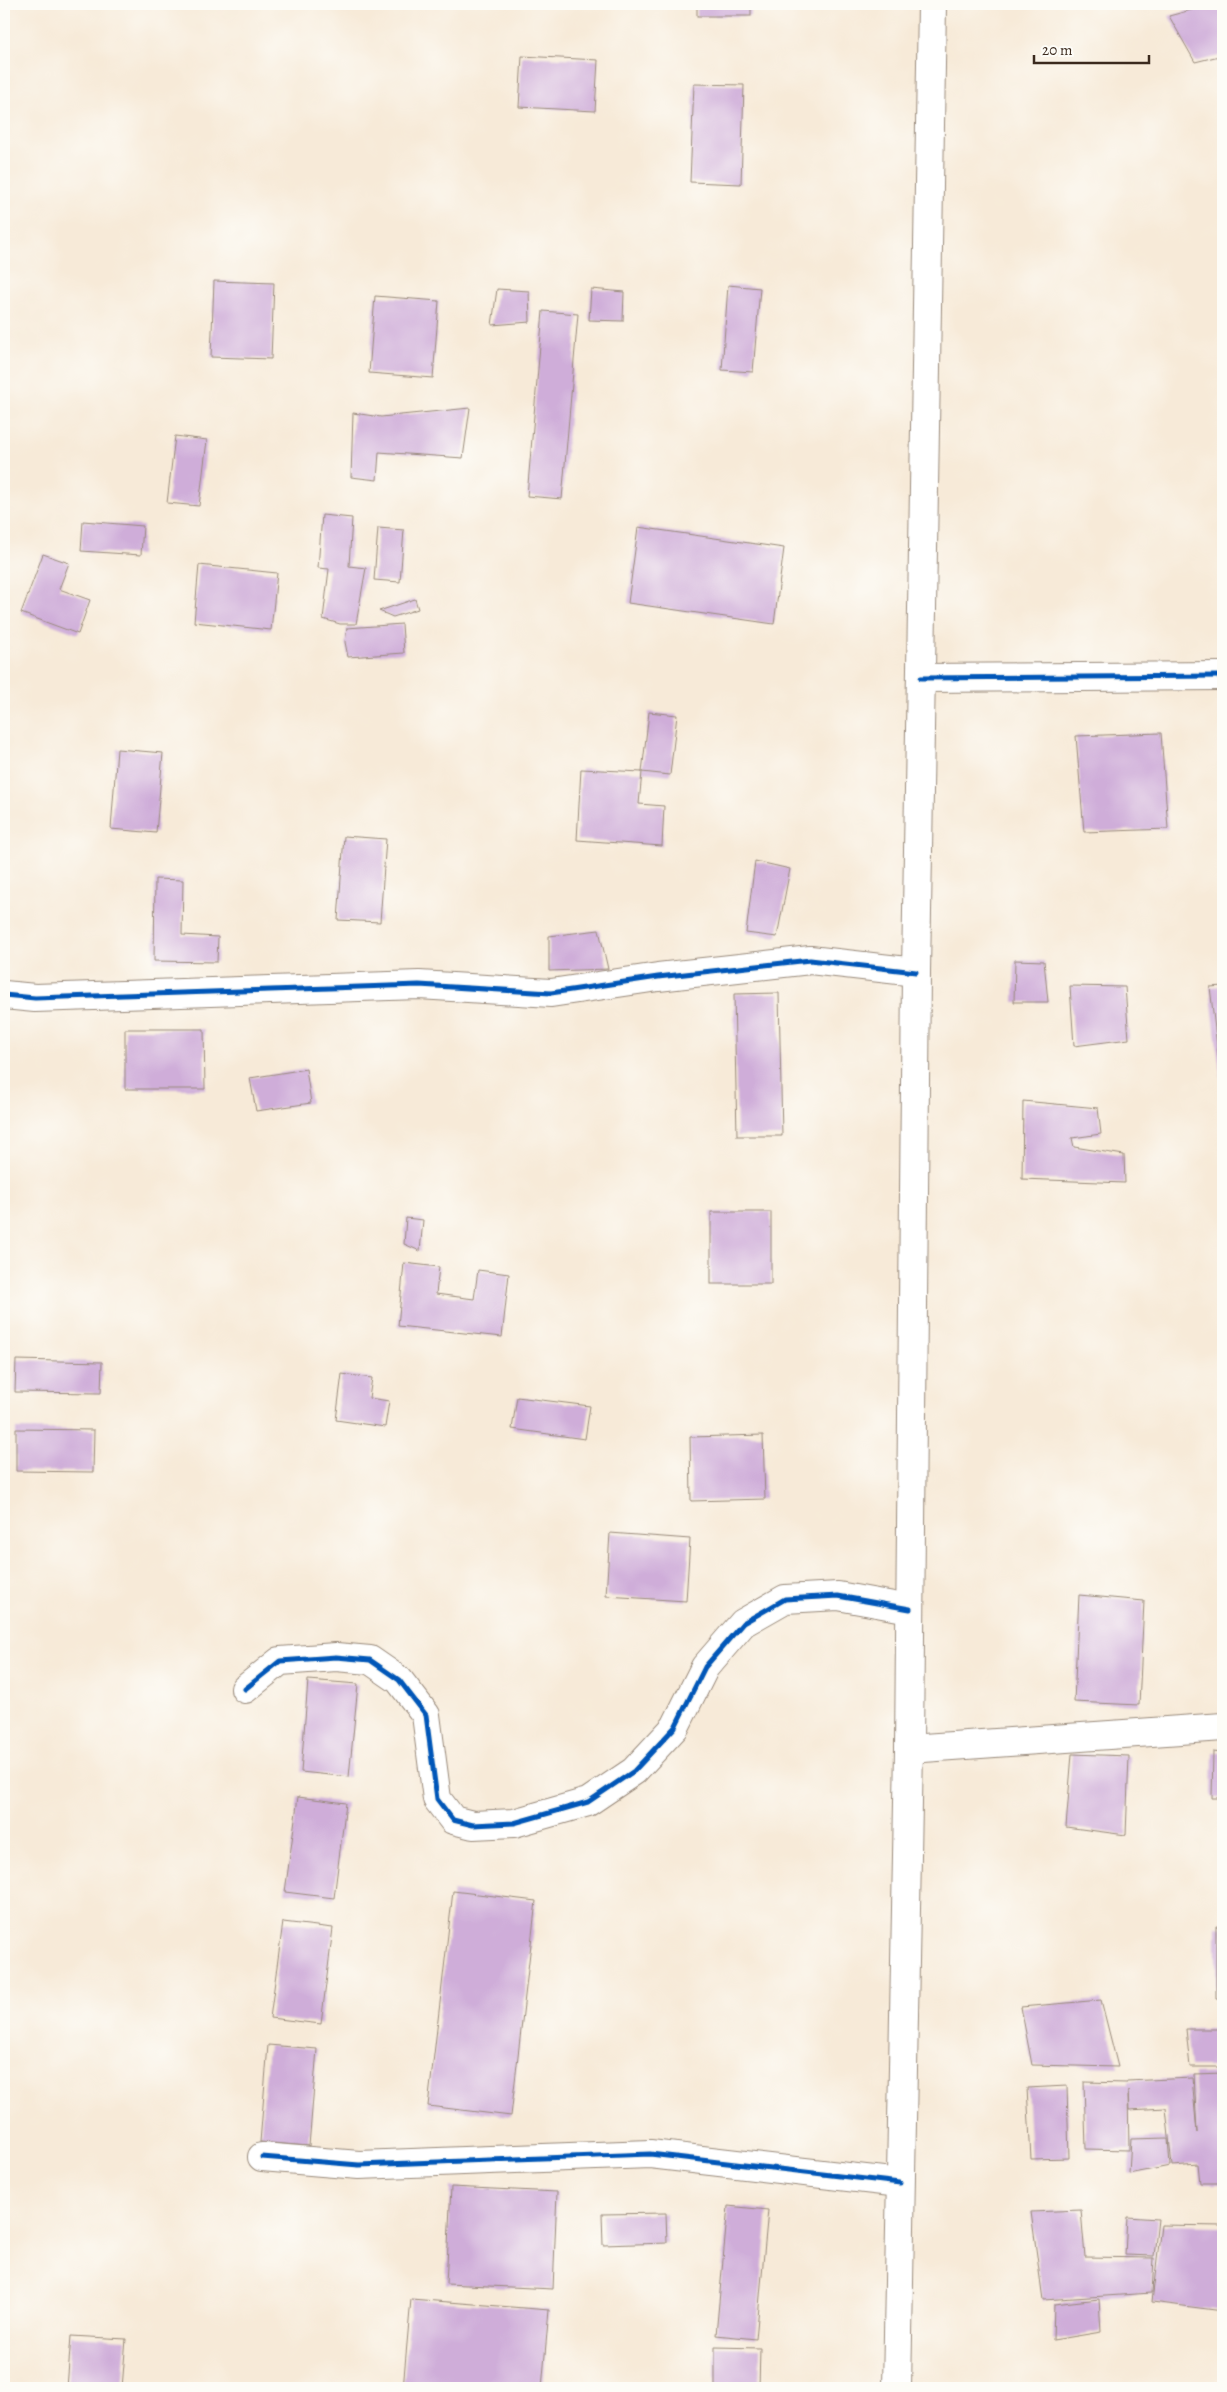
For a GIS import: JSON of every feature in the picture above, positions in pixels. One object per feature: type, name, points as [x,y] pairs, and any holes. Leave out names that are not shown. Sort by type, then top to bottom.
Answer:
[{"type":"main road","points":[[897,2388],[909,1749],[916,972],[932,4]]},
{"type":"main road","points":[[921,678],[1223,676]]},
{"type":"main road","points":[[4,995],[35,998],[419,985],[550,993],[658,977],[810,960],[916,972]]},
{"type":"main road","points":[[245,1689],[280,1661],[336,1657],[370,1660],[399,1680],[426,1715],[437,1799],[452,1820],[473,1825],[514,1823],[588,1802],[634,1771],[676,1726],[705,1667],[743,1623],[785,1599],[838,1596],[910,1609]]},
{"type":"main road","points":[[909,1749],[1223,1727]]},
{"type":"main road","points":[[262,2157],[359,2165],[650,2154],[900,2183]]},
{"type":"building","points":[[697,4],[751,4],[751,16],[697,16]]},
{"type":"building","points":[[1213,4],[1223,4],[1223,55],[1195,62],[1169,16]]},
{"type":"building","points":[[522,56],[598,60],[595,111],[519,107]]},
{"type":"building","points":[[694,84],[744,85],[741,184],[690,182]]},
{"type":"building","points":[[214,281],[274,283],[271,359],[211,357]]},
{"type":"building","points":[[728,285],[760,288],[753,372],[722,370]]},
{"type":"building","points":[[497,289],[529,291],[530,322],[492,325]]},
{"type":"building","points":[[591,289],[624,292],[623,321],[589,320]]},
{"type":"building","points":[[375,296],[439,301],[433,378],[369,373]]},
{"type":"building","points":[[543,311],[578,314],[562,499],[527,496]]},
{"type":"building","points":[[470,408],[463,458],[379,452],[377,480],[351,477],[353,413],[381,417]]},
{"type":"building","points":[[175,436],[207,440],[199,506],[167,503]]},
{"type":"building","points":[[322,515],[352,518],[349,566],[366,568],[356,624],[340,624],[323,619],[329,569],[318,568]]},
{"type":"building","points":[[83,521],[143,526],[141,555],[81,551]]},
{"type":"building","points":[[638,527],[784,548],[774,624],[628,603]]},
{"type":"building","points":[[378,528],[404,530],[400,582],[374,580]]},
{"type":"building","points":[[43,554],[69,563],[59,589],[90,600],[78,634],[21,613]]},
{"type":"building","points":[[199,565],[277,573],[271,630],[194,622]]},
{"type":"building","points":[[415,599],[418,609],[393,617],[379,611]]},
{"type":"building","points":[[402,624],[404,653],[348,657],[345,642],[347,628]]},
{"type":"building","points":[[649,712],[677,715],[670,775],[642,772]]},
{"type":"building","points":[[1161,733],[1168,829],[1084,832],[1076,736]]},
{"type":"building","points":[[117,749],[163,753],[156,833],[111,829]]},
{"type":"building","points":[[581,769],[642,772],[639,804],[664,806],[662,846],[577,840]]},
{"type":"building","points":[[344,836],[386,839],[380,922],[338,920]]},
{"type":"building","points":[[755,861],[790,869],[777,937],[746,933]]},
{"type":"building","points":[[155,879],[183,880],[182,935],[218,937],[217,962],[154,961]]},
{"type":"building","points":[[599,930],[608,969],[549,971],[549,936]]},
{"type":"building","points":[[1015,960],[1044,961],[1048,1002],[1014,1002]]},
{"type":"building","points":[[1070,986],[1125,987],[1129,1039],[1074,1046]]},
{"type":"building","points":[[1223,986],[1223,1080],[1221,1080],[1210,987]]},
{"type":"building","points":[[779,993],[782,1136],[737,1136],[734,994]]},
{"type":"building","points":[[125,1029],[204,1029],[205,1089],[125,1089]]},
{"type":"building","points":[[306,1069],[311,1103],[256,1111],[250,1078]]},
{"type":"building","points":[[1023,1101],[1098,1108],[1101,1134],[1072,1138],[1074,1147],[1124,1155],[1125,1183],[1022,1179]]},
{"type":"building","points":[[711,1212],[771,1212],[771,1284],[711,1284]]},
{"type":"building","points":[[406,1218],[423,1220],[420,1251],[404,1244]]},
{"type":"building","points":[[404,1263],[439,1267],[436,1294],[474,1299],[478,1270],[509,1274],[502,1337],[398,1326]]},
{"type":"building","points":[[16,1360],[102,1362],[101,1393],[15,1392]]},
{"type":"building","points":[[342,1374],[372,1378],[369,1398],[389,1401],[385,1427],[336,1420]]},
{"type":"building","points":[[517,1397],[590,1406],[585,1439],[512,1429]]},
{"type":"building","points":[[16,1429],[94,1430],[93,1472],[16,1471]]},
{"type":"building","points":[[763,1435],[765,1499],[691,1501],[690,1437]]},
{"type":"building","points":[[610,1533],[690,1539],[686,1601],[606,1596]]},
{"type":"building","points":[[1079,1595],[1144,1601],[1139,1705],[1074,1702]]},
{"type":"building","points":[[308,1680],[358,1684],[349,1777],[301,1772]]},
{"type":"building","points":[[1213,1752],[1223,1753],[1223,1798],[1212,1798]]},
{"type":"building","points":[[1072,1754],[1129,1756],[1126,1835],[1066,1827]]},
{"type":"building","points":[[298,1797],[346,1803],[334,1898],[285,1892]]},
{"type":"building","points":[[453,1891],[536,1901],[511,2116],[428,2106]]},
{"type":"building","points":[[283,1922],[333,1928],[321,2024],[270,2018]]},
{"type":"building","points":[[1216,1926],[1223,1927],[1223,2000],[1216,1999]]},
{"type":"building","points":[[1101,2000],[1118,2067],[1032,2065],[1021,2007]]},
{"type":"building","points":[[1186,2029],[1223,2029],[1223,2067],[1190,2067]]},
{"type":"building","points":[[268,2045],[317,2049],[309,2146],[260,2142]]},
{"type":"building","points":[[1223,2073],[1223,2183],[1200,2183],[1198,2164],[1172,2166],[1166,2108],[1129,2110],[1128,2090],[1129,2150],[1086,2149],[1084,2082],[1127,2083],[1127,2081],[1192,2078],[1197,2133],[1194,2074]]},
{"type":"building","points":[[1067,2086],[1069,2158],[1031,2159],[1027,2088]]},
{"type":"building","points":[[1168,2138],[1170,2166],[1129,2174],[1131,2139]]},
{"type":"building","points":[[451,2187],[557,2192],[553,2289],[446,2284]]},
{"type":"building","points":[[728,2206],[768,2210],[756,2339],[716,2335]]},
{"type":"building","points":[[1081,2210],[1085,2257],[1154,2258],[1152,2293],[1043,2300],[1031,2212]]},
{"type":"building","points":[[666,2213],[667,2243],[603,2245],[602,2214]]},
{"type":"building","points":[[1127,2217],[1158,2219],[1154,2256],[1125,2255]]},
{"type":"building","points":[[1161,2225],[1223,2226],[1223,2311],[1152,2302]]},
{"type":"building","points":[[411,2299],[549,2310],[542,2388],[403,2388]]},
{"type":"building","points":[[1099,2299],[1101,2332],[1053,2340],[1054,2304]]},
{"type":"building","points":[[71,2336],[126,2339],[122,2388],[67,2388]]},
{"type":"building","points":[[715,2347],[760,2348],[759,2388],[715,2388]]},
{"type":"cycle path","points":[[921,678],[1223,676]]},
{"type":"cycle path","points":[[4,995],[35,998],[419,985],[551,993],[658,977],[810,960],[916,972]]},
{"type":"cycle path","points":[[245,1689],[280,1661],[336,1657],[370,1660],[399,1680],[426,1715],[437,1799],[453,1820],[473,1825],[514,1823],[588,1802],[634,1771],[675,1727],[705,1667],[743,1623],[785,1599],[838,1596],[910,1609]]},
{"type":"cycle path","points":[[262,2157],[359,2165],[650,2154],[900,2183]]}]
